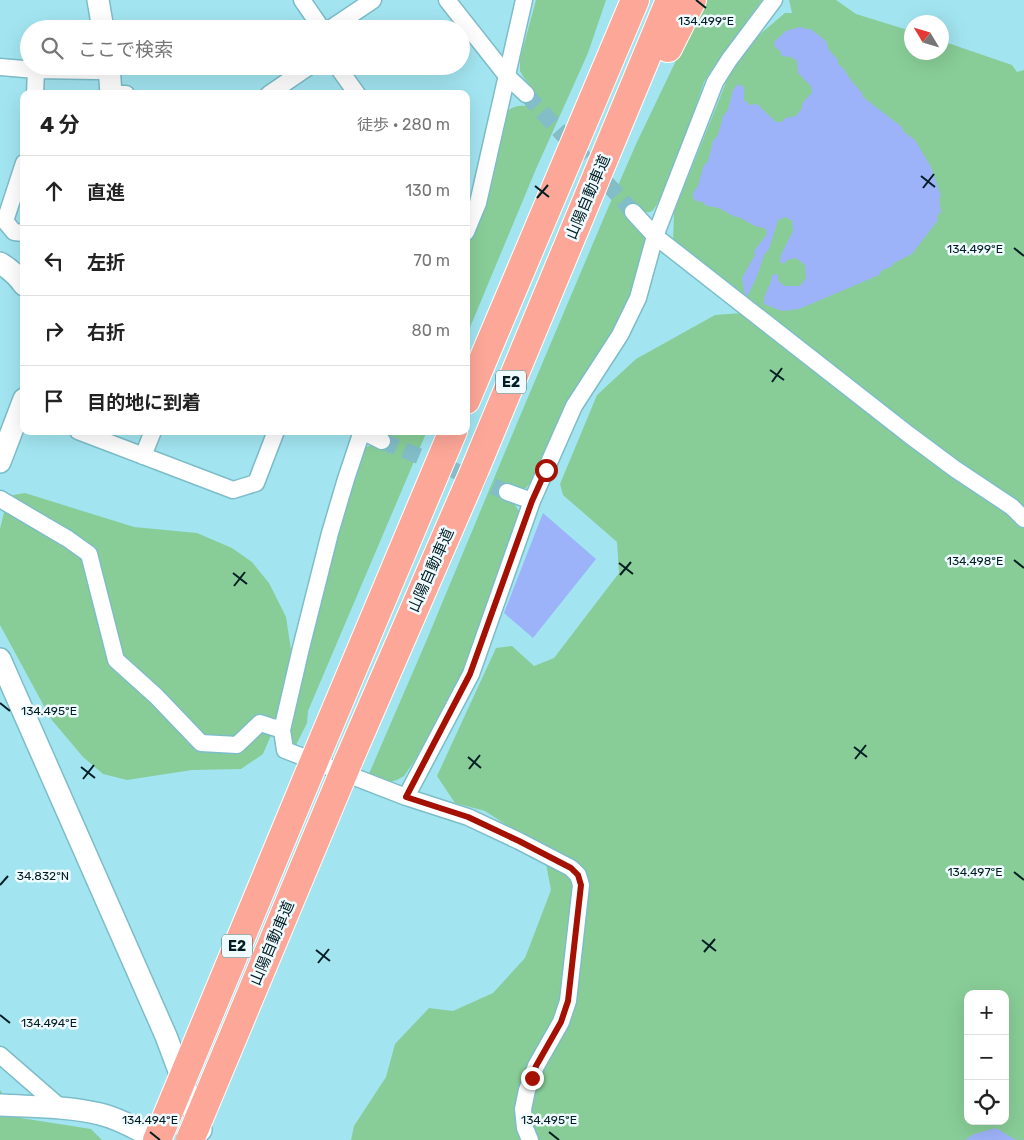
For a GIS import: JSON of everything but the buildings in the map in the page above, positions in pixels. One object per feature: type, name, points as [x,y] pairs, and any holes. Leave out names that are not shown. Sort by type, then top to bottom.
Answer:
[{"type":"highway","points":[[559,180],[621,0]]},
{"type":"highway","name":"E2","points":[[470,391],[635,0]]},
{"type":"highway","name":"山陽自動車道","points":[[190,1140],[348,762],[473,474],[670,0]]},
{"type":"highway","points":[[473,474],[522,370],[659,65],[692,0]]},
{"type":"highway","name":"山陽自動車道","points":[[156,1140],[451,435]]},
{"type":"street","points":[[98,0],[101,20]]},
{"type":"street","points":[[302,0],[316,20]]},
{"type":"street","points":[[343,20],[373,0]]},
{"type":"street","points":[[447,0],[463,20]]},
{"type":"street","points":[[470,222],[478,203],[524,0]]},
{"type":"street","points":[[406,797],[470,674],[532,501],[574,406],[620,335],[638,298],[655,236],[714,82],[774,0]]},
{"type":"street","points":[[470,29],[507,76],[526,94]]},
{"type":"street","points":[[0,66],[20,68]]},
{"type":"street","points":[[34,90],[36,75]]},
{"type":"street","points":[[110,75],[111,90]]},
{"type":"street","points":[[275,90],[297,75]]},
{"type":"street","points":[[343,75],[354,90]]},
{"type":"street","points":[[20,175],[5,221],[14,232],[20,233]]},
{"type":"street","points":[[632,212],[655,236],[908,434],[954,469],[1012,507],[1024,518]]},
{"type":"street","points":[[0,263],[10,269],[20,279]]},
{"type":"street","points":[[0,462],[20,413]]},
{"type":"street","points":[[88,435],[233,490],[256,483],[274,435]]},
{"type":"street","points":[[143,456],[151,435]]},
{"type":"street","points":[[361,435],[330,534],[301,648],[282,730],[285,750],[406,797],[468,817],[571,868],[578,875],[581,885],[568,1001],[561,1022],[536,1066],[527,1090],[523,1109],[530,1140]]},
{"type":"street","points":[[370,435],[382,441]]},
{"type":"street","points":[[506,492],[532,501]]},
{"type":"street","points":[[0,500],[68,539],[89,554],[116,660],[156,696],[201,743],[237,745],[260,723],[282,730]]},
{"type":"street","points":[[0,659],[166,1036],[205,1140]]},
{"type":"street","points":[[0,1055],[61,1108]]},
{"type":"street","points":[[0,1105],[61,1108],[101,1114],[136,1128],[156,1140]]},
{"type":"green space","points":[[536,0],[606,0],[588,53],[536,169],[470,327],[470,239],[483,209],[504,113],[514,107],[525,106],[533,88],[520,71],[520,59]]},
{"type":"green space","points":[[705,0],[762,0],[704,82],[680,151],[657,205],[652,211],[647,212],[643,211],[636,204],[626,213],[641,229],[647,240],[644,258],[614,329],[587,380],[531,482],[526,488],[518,489],[513,502],[521,514],[459,679],[415,760],[404,776],[390,782],[368,776],[605,215],[637,142]]},
{"type":"green space","points":[[789,0],[836,0],[856,14],[904,29],[904,60],[949,60],[949,43],[1012,65],[1017,72],[1024,70],[1024,1140],[351,1140],[354,1126],[386,1077],[395,1044],[429,1008],[453,1011],[493,993],[525,958],[551,890],[546,864],[525,837],[485,811],[455,803],[437,776],[496,648],[512,646],[534,666],[554,658],[619,573],[617,542],[563,495],[560,484],[597,395],[636,359],[715,315],[741,313],[673,242],[674,212],[727,80],[751,42],[785,13],[792,13]]},
{"type":"green space","points":[[377,435],[425,435],[308,711],[307,723],[296,745],[291,742],[288,728],[302,684],[309,640],[342,515],[361,452],[368,446],[377,446]]},
{"type":"green space","points":[[25,493],[134,527],[197,533],[232,548],[252,562],[269,583],[286,617],[292,656],[283,707],[263,754],[241,769],[192,770],[127,780],[103,774],[83,757],[51,719],[0,625],[0,529],[6,504],[13,495]]},
{"type":"green space","points":[[0,1090],[21,1118],[91,1129],[102,1140],[0,1140]]},
{"type":"water","points":[[800,27],[812,30],[826,41],[829,50],[838,60],[838,64],[844,69],[863,97],[902,127],[903,131],[915,140],[931,167],[941,196],[939,198],[941,212],[937,216],[938,220],[912,254],[894,263],[891,267],[882,270],[879,275],[799,309],[782,311],[764,304],[772,275],[778,274],[778,281],[785,286],[800,286],[806,278],[805,265],[796,258],[787,260],[784,264],[780,262],[781,255],[793,231],[792,221],[786,217],[778,220],[769,249],[764,255],[747,297],[742,278],[755,255],[754,251],[767,234],[766,229],[735,217],[719,208],[707,206],[701,201],[698,202],[693,198],[693,193],[698,186],[703,167],[708,161],[713,141],[718,135],[723,116],[728,110],[733,90],[738,84],[744,87],[744,100],[750,105],[757,104],[776,122],[782,122],[785,118],[796,116],[802,108],[802,104],[812,92],[811,86],[798,73],[797,61],[791,57],[781,56],[781,52],[775,47],[774,42],[786,31]]},
{"type":"water","points":[[543,513],[596,559],[533,638],[504,613]]},
{"type":"water","points":[[996,1128],[1016,1140],[965,1140],[974,1134]]},
{"type":"tunnel","points":[[526,94],[633,212]]},
{"type":"tunnel","points":[[382,441],[507,492]]},
{"type":"route","points":[[532,1078],[536,1066],[561,1022],[568,1001],[581,885],[578,875],[571,868],[468,817],[406,797],[470,674],[532,501],[546,470]]}]
